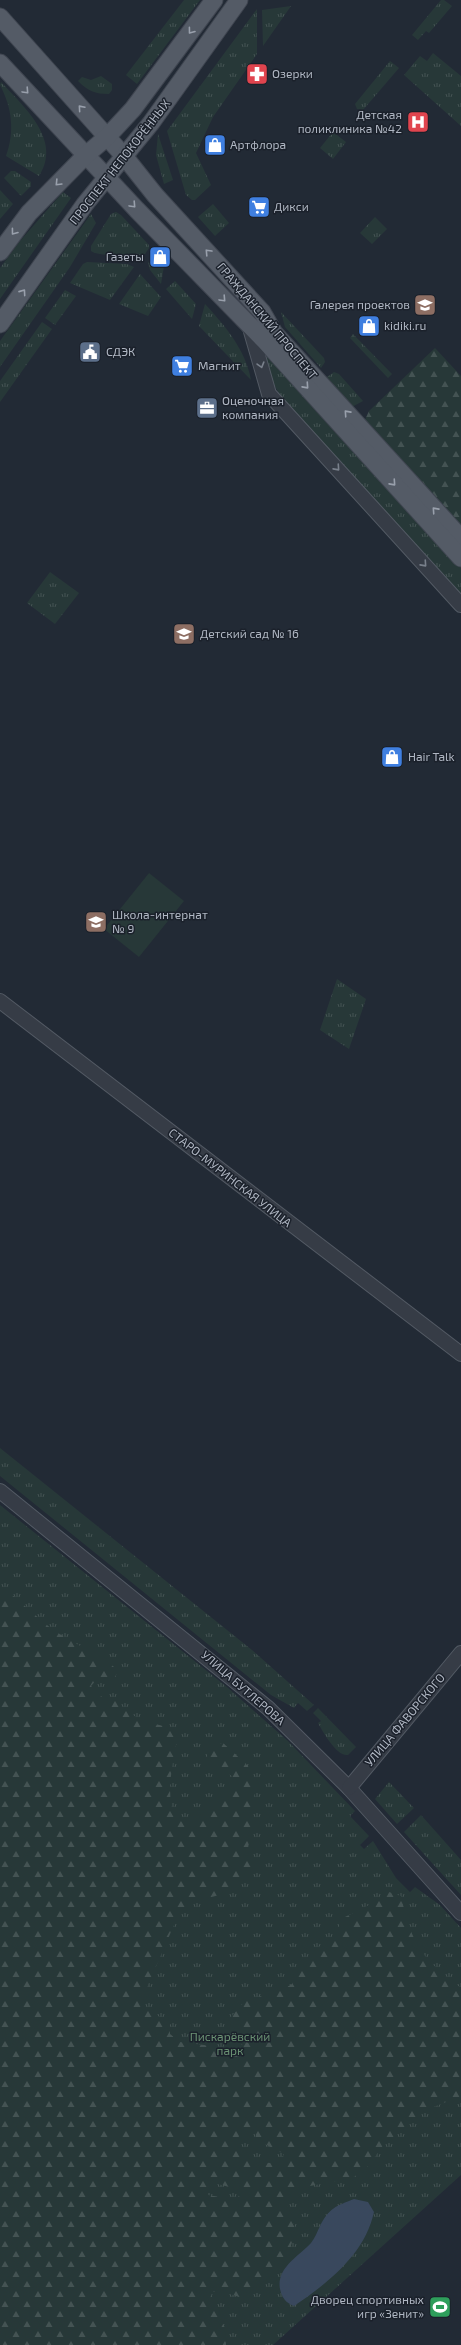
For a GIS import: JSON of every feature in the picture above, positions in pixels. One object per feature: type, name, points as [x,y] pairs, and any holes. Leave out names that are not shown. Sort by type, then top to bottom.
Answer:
[{"type":"main road","name":"ПРОСПЕКТ НЕПОКОРЁННЫХ","points":[[0,252],[29,213],[86,155],[107,137],[133,109],[214,0]]},
{"type":"main road","name":"ПРОСПЕКТ НЕПОКОРЁННЫХ","points":[[0,324],[106,177],[151,123],[239,0]]},
{"type":"main road","name":"ГРАЖДАНСКИЙ ПРОСПЕКТ","points":[[0,17],[124,156],[154,195],[262,312],[274,333],[461,538]]},
{"type":"main road","name":"ГРАЖДАНСКИЙ ПРОСПЕКТ","points":[[0,62],[106,177],[250,328],[265,341],[461,558]]},
{"type":"street","name":"ГРАЖДАНСКИЙ ПРОСПЕКТ","points":[[250,328],[269,394],[461,605]]},
{"type":"street","name":"СТАРО-МУРИНСКАЯ УЛИЦА","points":[[0,1001],[461,1354]]},
{"type":"street","name":"УЛИЦА БУТЛЕРОВА","points":[[0,1491],[232,1677],[296,1734],[349,1788],[461,1912]]},
{"type":"street","name":"УЛИЦА ФАВОРСКОГО","points":[[349,1788],[461,1653]]},
{"type":"green space","points":[[184,0],[200,0],[137,84],[126,75]]},
{"type":"green space","points":[[441,0],[444,0],[452,6],[429,33],[426,31],[418,40],[412,35]]},
{"type":"green space","points":[[291,6],[263,46],[262,10]]},
{"type":"green space","points":[[257,9],[257,54],[213,117],[196,153],[211,185],[195,200],[192,200],[186,195],[167,131]]},
{"type":"green space","points":[[433,53],[461,76],[461,126],[404,75],[420,56],[427,61]]},
{"type":"green space","points":[[390,61],[399,68],[363,110],[357,109],[355,104]]},
{"type":"green space","points":[[101,76],[112,84],[112,90],[109,94],[92,91],[78,81],[82,77],[91,80]]},
{"type":"green space","points":[[1,82],[29,113],[37,124],[43,137],[46,150],[45,163],[39,176],[6,156],[11,138],[11,120],[10,111],[0,85]]},
{"type":"green space","points":[[333,132],[346,142],[333,159],[320,148]]},
{"type":"green space","points":[[158,134],[173,180],[164,184],[156,155]]},
{"type":"green space","points":[[11,171],[15,171],[31,182],[31,186],[21,196],[4,178]]},
{"type":"green space","points":[[0,190],[13,204],[0,219]]},
{"type":"green space","points":[[63,192],[71,198],[0,299],[0,268],[20,241]]},
{"type":"green space","points":[[213,204],[229,223],[215,236],[198,217]]},
{"type":"green space","points":[[116,212],[121,215],[149,245],[149,248],[145,254],[126,256],[95,253],[91,251],[91,246],[111,214]]},
{"type":"green space","points":[[91,214],[96,223],[70,267],[0,367],[0,341]]},
{"type":"green space","points":[[375,217],[387,229],[372,244],[360,233]]},
{"type":"green space","points":[[165,260],[161,284],[150,270],[148,262]]},
{"type":"green space","points":[[87,262],[127,264],[134,267],[110,300],[70,283],[83,264]]},
{"type":"green space","points":[[140,274],[161,297],[148,316],[119,304]]},
{"type":"green space","points":[[175,281],[196,304],[192,319],[166,289]]},
{"type":"green space","points":[[65,290],[76,296],[55,325],[45,318]]},
{"type":"green space","points":[[205,304],[234,339],[244,358],[251,380],[199,326]]},
{"type":"green space","points":[[281,312],[324,358],[325,362],[321,368],[285,327]]},
{"type":"green space","points":[[42,322],[52,329],[0,402],[0,381]]},
{"type":"green space","points":[[353,334],[392,374],[388,378],[350,338]]},
{"type":"green space","points":[[435,348],[461,376],[461,528],[364,422],[369,411]]},
{"type":"green space","points":[[266,357],[269,357],[461,568],[461,595],[281,397],[273,383]]},
{"type":"green space","points":[[334,372],[339,374],[363,401],[350,408],[327,382],[327,377]]},
{"type":"green space","points":[[50,572],[79,593],[55,624],[27,603]]},
{"type":"green space","points":[[149,873],[184,901],[139,957],[104,929]]},
{"type":"green space","points":[[337,979],[366,999],[349,1049],[320,1030]]},
{"type":"green space","points":[[0,1448],[252,1650],[314,1705],[307,1711],[298,1703],[294,1708],[271,1695],[0,1476]]},
{"type":"green space","name":"Пискарёвский парк","points":[[0,1505],[227,1687],[288,1741],[355,1811],[350,1816],[369,1836],[360,1845],[364,1849],[373,1841],[396,1878],[410,1892],[415,1887],[440,1905],[461,1928],[461,2175],[273,2345],[0,2345]]},
{"type":"green space","name":"Пискарёвский парк","points":[[0,1586],[14,1596],[52,1629],[104,1659],[119,1671],[114,1678],[98,1678],[91,1686],[102,1697],[116,1697],[125,1710],[146,1721],[170,1728],[177,1740],[170,1788],[170,1797],[174,1817],[188,1825],[229,1791],[232,1776],[211,1765],[207,1757],[210,1745],[223,1743],[248,1766],[255,1790],[248,1849],[254,1864],[249,1875],[231,1892],[196,1901],[177,1918],[141,2001],[144,2008],[170,2023],[170,2034],[180,2042],[228,2048],[242,2046],[243,2035],[231,2017],[245,2001],[282,1990],[292,1984],[295,1971],[306,1965],[310,1953],[337,1935],[341,1919],[375,1902],[389,1892],[401,1896],[409,1927],[414,1939],[427,1959],[461,1988],[461,2096],[426,2110],[382,2147],[365,2170],[352,2178],[310,2186],[290,2194],[287,2207],[296,2229],[288,2255],[265,2285],[242,2298],[224,2292],[211,2292],[213,2303],[225,2328],[226,2345],[0,2345]],"holes":[[[245,2132],[255,2133],[257,2140],[284,2154],[280,2162],[263,2162],[236,2147],[237,2138]],[[214,2183],[233,2188],[240,2193],[237,2200],[208,2195],[208,2188]]]},
{"type":"green space","points":[[318,1708],[356,1747],[348,1755],[344,1755],[339,1752],[323,1732],[318,1723],[321,1721],[313,1713]]},
{"type":"green space","points":[[389,1782],[414,1808],[397,1824],[375,1799]]},
{"type":"green space","points":[[421,1815],[461,1860],[461,1895],[404,1832]]},
{"type":"water","points":[[354,2199],[368,2202],[374,2212],[369,2227],[354,2254],[320,2288],[294,2306],[287,2302],[283,2298],[280,2289],[281,2275],[290,2263],[311,2243],[323,2220],[330,2211]]},
{"type":"place","name":"Озерки","points":[[257,74]]},
{"type":"place","name":"Детская поликлиника №42","points":[[418,122]]},
{"type":"place","name":"Артфлора","points":[[215,145]]},
{"type":"place","name":"Дикси","points":[[259,207]]},
{"type":"place","name":"Газеты","points":[[160,257]]},
{"type":"place","name":"Галерея проектов","points":[[425,305]]},
{"type":"place","name":"kidiki.ru","points":[[369,326]]},
{"type":"place","name":"СДЭК","points":[[90,352]]},
{"type":"place","name":"Магнит","points":[[182,366]]},
{"type":"place","name":"Оценочная компания","points":[[207,408]]},
{"type":"place","name":"Детский сад № 16","points":[[184,634]]},
{"type":"place","name":"Hair Talk","points":[[392,757]]},
{"type":"place","name":"Школа-интернат № 9","points":[[96,922]]},
{"type":"place","name":"Дворец спортивных игр «Зенит»","points":[[440,2307]]}]
